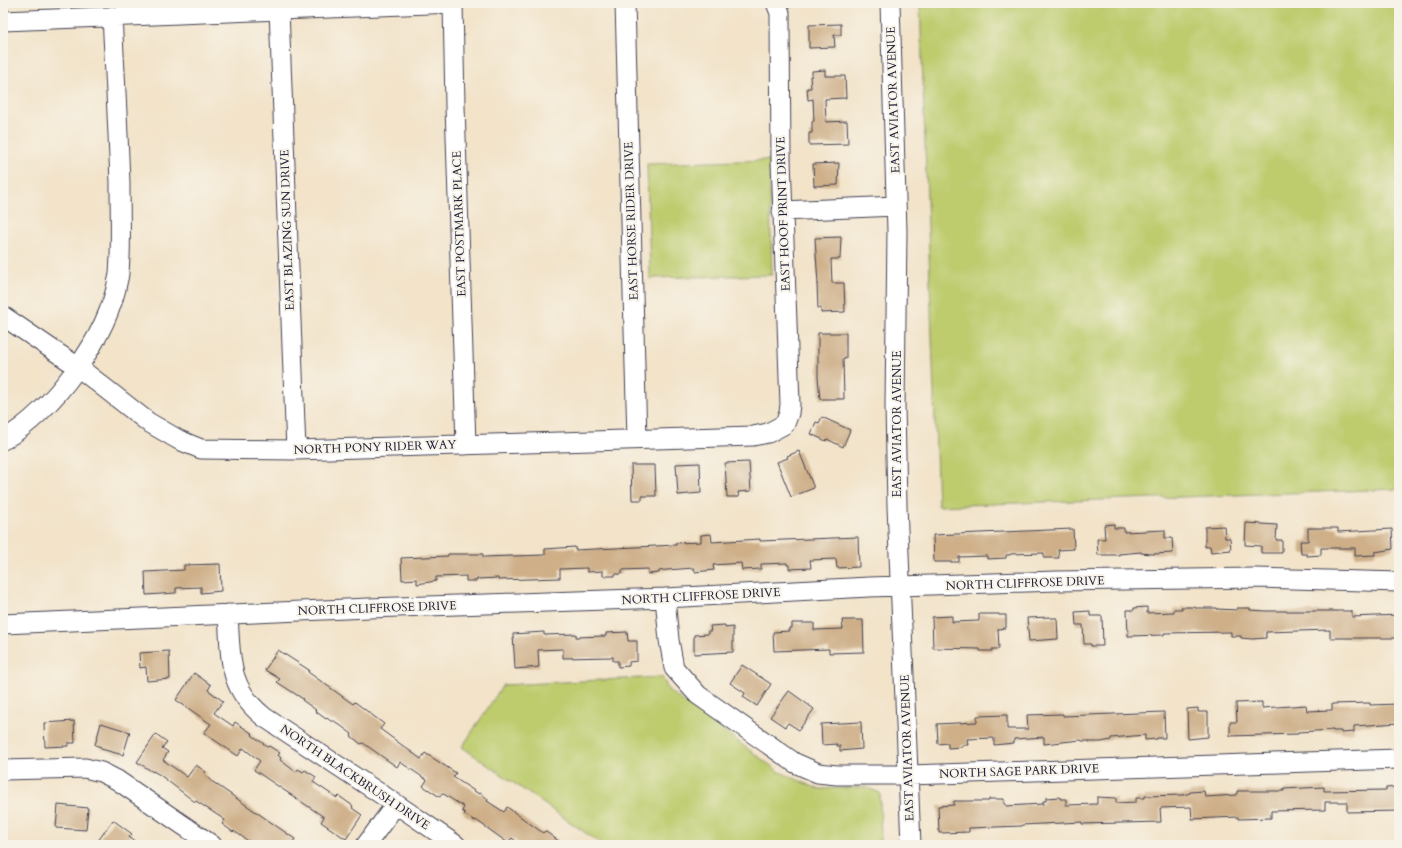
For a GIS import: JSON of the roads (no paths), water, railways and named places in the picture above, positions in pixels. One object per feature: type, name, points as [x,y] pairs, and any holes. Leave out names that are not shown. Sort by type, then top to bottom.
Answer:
[{"type":"street","points":[[3,21],[453,3]]},
{"type":"street","name":"EAST POSTMARK PLACE","points":[[453,3],[466,445]]},
{"type":"street","name":"EAST HORSE RIDER DRIVE","points":[[625,3],[638,439]]},
{"type":"street","name":"EAST HOOF PRINT DRIVE","points":[[776,3],[780,13],[782,211],[790,404],[789,413],[785,424]]},
{"type":"street","name":"EAST AVIATOR AVENUE","points":[[890,3],[896,206],[896,445],[900,586],[912,845]]},
{"type":"street","name":"EAST BLAZING SUN DRIVE","points":[[279,10],[296,450]]},
{"type":"street","points":[[3,440],[26,425],[37,415],[59,392],[78,367],[112,305],[119,278],[121,232],[117,100],[112,16]]},
{"type":"street","points":[[782,211],[896,206]]},
{"type":"street","name":"NORTH PONY RIDER WAY","points":[[3,316],[78,367],[148,422],[179,440],[201,449],[296,450],[753,436],[768,433],[785,424]]},
{"type":"street","name":"NORTH CLIFFROSE DRIVE","points":[[3,624],[665,598],[900,586],[1057,581],[1255,578],[1399,582]]},
{"type":"street","name":"NORTH SAGE PARK DRIVE","points":[[665,598],[669,640],[674,668],[698,695],[795,763],[818,773],[837,775],[908,775],[1399,759]]},
{"type":"street","name":"NORTH BLACKBRUSH DRIVE","points":[[228,614],[231,664],[236,683],[247,701],[255,710],[456,845]]},
{"type":"street","points":[[3,770],[76,767],[93,769],[117,780],[212,845]]},
{"type":"street","points":[[366,845],[396,804]]}]
